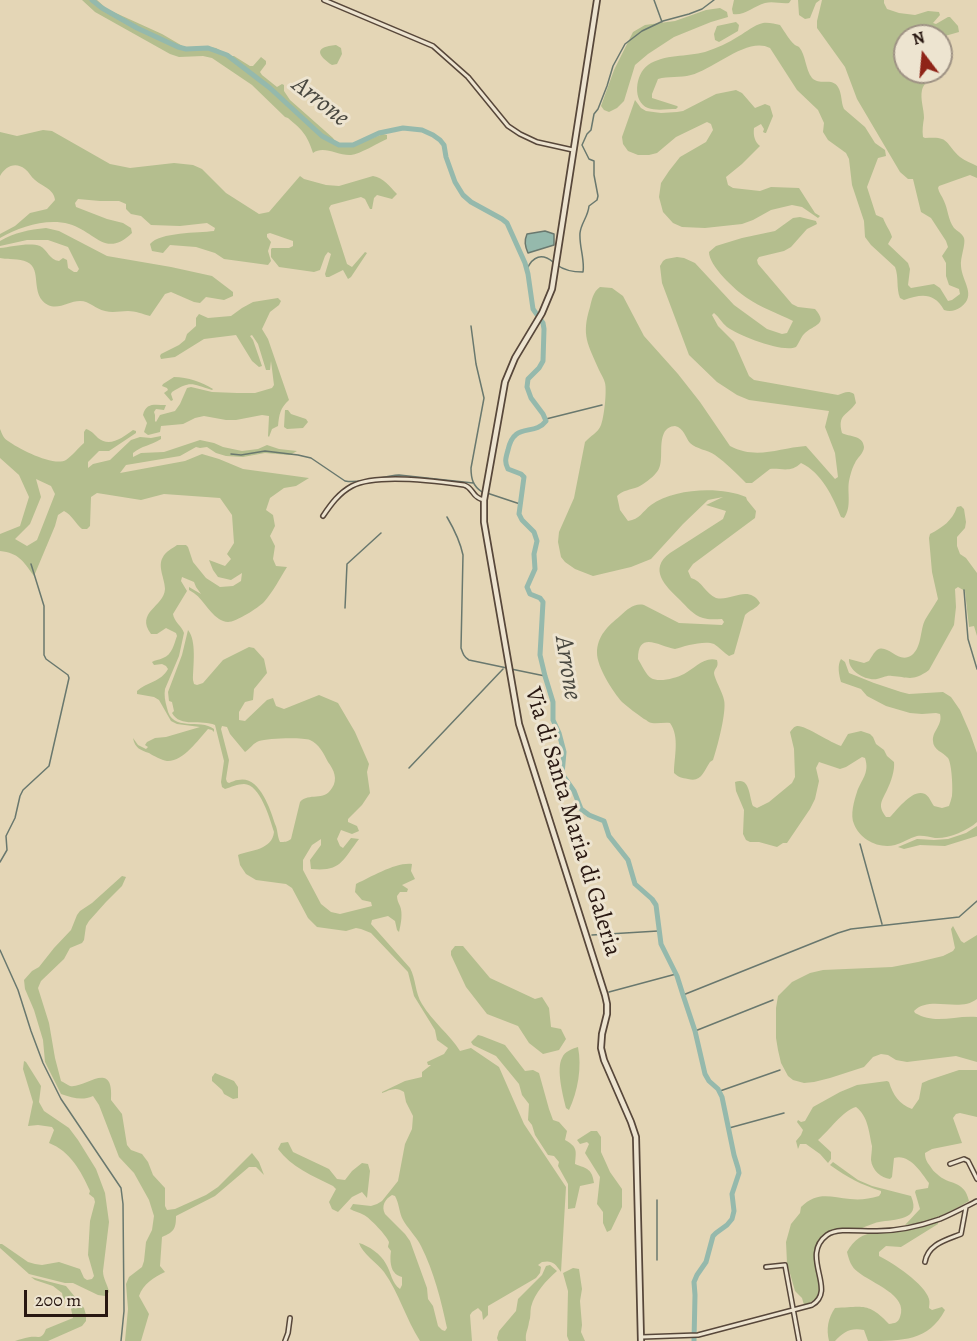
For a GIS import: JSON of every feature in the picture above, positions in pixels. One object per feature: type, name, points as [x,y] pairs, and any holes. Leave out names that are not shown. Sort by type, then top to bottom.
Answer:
[{"type":"street","points":[[324,0],[433,46],[468,77],[508,126],[537,142],[574,151]]},
{"type":"street","name":"Via di Santa Maria di Galeria","points":[[597,0],[552,289],[542,313],[515,358],[505,382],[485,496],[484,530],[519,724],[605,994],[607,1014],[601,1048],[604,1060],[636,1137],[641,1339]]},
{"type":"street","points":[[322,516],[336,498],[352,486],[382,480],[464,485],[470,488],[476,497],[485,496]]},
{"type":"street","points":[[950,1164],[964,1159],[968,1161],[977,1179]]},
{"type":"street","points":[[641,1339],[697,1335],[812,1305],[821,1297],[822,1291],[816,1255],[821,1242],[829,1234],[840,1231],[876,1232],[905,1228],[941,1219],[977,1201]]},
{"type":"street","points":[[925,1262],[931,1248],[961,1234],[966,1206]]},
{"type":"street","points":[[766,1267],[784,1265],[800,1341]]},
{"type":"street","points":[[285,1341],[290,1318]]},
{"type":"green space","points":[[82,0],[97,0],[107,9],[162,34],[186,48],[202,46],[216,48],[250,66],[253,66],[261,57],[266,61],[260,72],[262,75],[277,87],[284,85],[284,91],[290,100],[336,143],[350,147],[383,134],[387,135],[387,139],[351,155],[326,150],[313,153],[309,141],[297,126],[252,85],[212,58],[179,57],[170,54],[95,12]]},
{"type":"green space","points":[[734,0],[791,0],[789,3],[765,3],[745,12],[733,14]]},
{"type":"green space","points":[[798,0],[820,0],[816,3],[810,18],[805,19],[799,15]]},
{"type":"green space","points":[[822,0],[884,0],[887,9],[899,13],[915,15],[928,11],[939,12],[940,15],[933,23],[936,24],[893,24],[893,84],[925,84],[921,97],[924,118],[923,137],[943,139],[960,157],[977,166],[977,178],[970,175],[938,188],[952,225],[964,238],[961,266],[968,298],[961,307],[950,311],[944,310],[936,300],[927,296],[916,296],[904,300],[900,298],[895,267],[865,237],[864,221],[852,185],[849,159],[846,153],[828,140],[823,132],[824,123],[818,110],[797,90],[770,48],[761,45],[752,46],[700,72],[658,79],[652,98],[677,106],[676,109],[651,109],[639,100],[637,88],[640,75],[654,61],[698,54],[727,43],[763,23],[780,25],[791,41],[801,50],[812,78],[833,82],[839,89],[844,109],[865,127],[875,143],[885,150],[886,156],[878,158],[867,187],[876,215],[883,218],[892,237],[888,244],[908,263],[910,269],[908,285],[911,288],[934,284],[940,288],[948,301],[952,300],[960,294],[959,289],[949,285],[946,276],[946,263],[942,256],[948,247],[946,241],[931,218],[921,212],[913,179],[908,179],[900,172],[857,99],[845,67],[817,28]]},
{"type":"green space","points":[[720,8],[727,12],[728,17],[674,37],[635,65],[624,101],[609,112],[604,110],[601,106],[614,70],[633,32],[645,25],[675,21],[706,10]]},
{"type":"green space","points":[[950,17],[958,26],[959,32],[953,34],[953,24],[936,24]]},
{"type":"green space","points":[[736,22],[739,25],[738,31],[719,42],[715,40],[714,34],[717,26]]},
{"type":"green space","points":[[336,45],[341,48],[342,54],[337,64],[332,65],[323,58],[320,52],[324,48]]},
{"type":"green space","points":[[736,90],[742,93],[755,108],[765,104],[770,106],[773,116],[766,133],[763,132],[761,124],[754,128],[755,138],[760,146],[726,177],[728,185],[733,188],[760,191],[771,187],[799,188],[815,213],[820,216],[818,218],[802,207],[792,205],[771,210],[742,224],[705,228],[682,227],[673,223],[663,212],[659,197],[661,183],[680,157],[706,142],[713,130],[711,124],[707,122],[676,137],[657,153],[638,155],[628,151],[623,144],[622,137],[635,100],[646,111],[677,112],[716,94]]},
{"type":"green space","points":[[43,130],[52,131],[110,164],[130,168],[174,163],[193,165],[202,169],[226,193],[259,214],[269,212],[300,176],[326,185],[339,186],[373,176],[383,180],[397,194],[392,199],[377,195],[374,198],[372,209],[361,197],[331,205],[329,208],[347,264],[352,267],[365,252],[367,253],[348,279],[343,270],[326,277],[331,254],[328,252],[320,270],[314,272],[279,267],[271,257],[271,249],[289,248],[293,246],[293,241],[270,233],[267,234],[271,242],[268,251],[271,261],[268,265],[224,259],[215,253],[196,247],[170,245],[163,253],[152,251],[150,244],[162,237],[214,231],[215,228],[207,223],[180,226],[151,225],[141,216],[131,214],[126,209],[126,204],[119,201],[78,199],[75,203],[76,207],[123,223],[131,228],[132,233],[114,244],[100,241],[78,227],[60,222],[33,225],[0,238],[0,234],[15,226],[30,213],[47,209],[55,200],[50,191],[18,165],[11,166],[0,176],[0,132],[17,136]]},
{"type":"green space","points":[[800,217],[816,221],[817,224],[807,229],[791,247],[759,257],[757,260],[792,304],[815,309],[821,318],[819,324],[804,334],[796,347],[781,348],[741,335],[727,327],[714,313],[712,315],[718,326],[734,342],[749,376],[754,380],[838,395],[848,392],[854,394],[856,403],[842,419],[842,433],[858,438],[864,447],[851,474],[848,509],[844,518],[841,517],[821,479],[801,463],[790,469],[770,469],[752,483],[746,483],[715,455],[688,441],[682,431],[675,426],[668,428],[664,433],[660,465],[656,473],[640,486],[617,496],[620,510],[628,521],[638,517],[661,499],[685,492],[711,490],[736,493],[746,497],[756,511],[755,518],[693,564],[688,571],[691,578],[716,598],[722,599],[745,594],[755,597],[760,603],[745,615],[734,654],[729,656],[710,643],[675,649],[645,642],[639,650],[638,659],[646,672],[651,678],[658,680],[681,676],[708,660],[717,660],[714,673],[725,705],[717,748],[713,760],[699,778],[686,779],[674,773],[676,741],[670,723],[650,723],[622,702],[603,672],[598,659],[597,647],[607,628],[628,609],[637,605],[644,605],[679,623],[722,625],[724,622],[722,619],[705,619],[690,610],[664,583],[660,565],[670,553],[723,519],[726,511],[706,505],[723,497],[708,500],[651,559],[631,567],[593,576],[575,569],[561,557],[559,532],[574,498],[585,442],[600,428],[605,404],[605,383],[587,340],[587,317],[596,291],[600,287],[612,288],[623,296],[644,336],[700,402],[730,446],[759,453],[806,446],[835,479],[838,477],[835,453],[825,427],[829,411],[749,400],[717,382],[689,355],[662,283],[660,266],[663,261],[677,257],[684,258],[695,263],[734,305],[767,329],[782,334],[787,333],[793,321],[742,294],[718,271],[709,252],[716,246],[775,231],[793,218]]},
{"type":"green space","points":[[46,228],[59,231],[107,256],[212,276],[233,292],[233,296],[224,300],[206,297],[200,303],[171,292],[165,294],[150,316],[131,311],[105,311],[84,301],[60,306],[48,305],[39,295],[32,265],[21,260],[0,258],[0,248],[36,245],[56,260],[63,258],[67,260],[68,268],[77,272],[79,269],[68,247],[48,240],[27,240],[0,246],[0,241],[11,235]]},
{"type":"green space","points":[[278,298],[281,301],[279,305],[270,312],[262,329],[268,339],[289,400],[280,412],[278,426],[272,429],[269,437],[269,416],[262,415],[236,420],[204,416],[183,424],[161,426],[160,432],[148,435],[144,432],[147,423],[143,415],[146,408],[151,405],[166,405],[164,410],[156,409],[154,412],[156,422],[160,415],[175,411],[187,388],[212,392],[255,393],[272,388],[274,385],[271,361],[270,370],[266,370],[258,344],[252,335],[250,336],[262,366],[259,367],[252,361],[236,335],[204,339],[175,357],[161,359],[160,356],[185,340],[187,334],[196,326],[196,318],[199,314],[208,318],[231,316],[253,302]]},
{"type":"green space","points":[[174,377],[195,380],[213,389],[196,385],[183,386],[172,392],[173,400],[171,401],[164,393],[168,390],[167,388],[162,386]]},
{"type":"green space","points":[[285,410],[308,422],[303,428],[287,429],[284,427]]},
{"type":"green space","points":[[0,429],[5,439],[20,448],[45,459],[61,462],[84,443],[86,429],[107,442],[125,436],[133,430],[136,431],[109,451],[99,451],[88,462],[88,468],[93,464],[110,460],[131,440],[140,437],[161,436],[161,439],[136,451],[133,457],[141,453],[164,452],[200,440],[242,451],[267,445],[297,451],[290,455],[265,453],[243,457],[226,456],[207,447],[196,447],[180,456],[126,465],[120,473],[185,461],[202,454],[243,469],[309,478],[296,486],[284,488],[270,498],[266,510],[273,515],[275,526],[270,536],[275,546],[273,559],[276,566],[287,567],[261,605],[236,620],[224,621],[215,616],[198,596],[189,590],[189,587],[201,594],[194,582],[182,577],[181,581],[187,591],[173,614],[184,633],[179,656],[165,689],[166,703],[170,716],[174,720],[180,723],[208,726],[214,729],[214,732],[208,729],[190,750],[179,758],[167,761],[160,759],[138,748],[133,738],[138,745],[146,749],[147,742],[155,738],[200,727],[177,724],[171,721],[159,700],[137,694],[137,691],[158,679],[168,669],[162,664],[154,665],[152,662],[169,654],[177,636],[176,633],[166,628],[157,634],[151,634],[146,620],[160,601],[165,589],[161,561],[165,553],[177,545],[186,545],[193,562],[206,578],[220,587],[233,586],[241,581],[242,573],[231,580],[218,577],[209,560],[225,566],[231,559],[227,554],[234,543],[232,515],[220,498],[164,494],[141,500],[97,493],[91,497],[90,526],[87,529],[82,529],[64,511],[58,515],[34,576],[16,556],[0,551],[0,534],[20,526],[29,497],[19,475],[0,458]],"holes":[[[36,479],[51,486],[55,494],[37,540],[27,546],[15,539],[30,524],[41,497]]]},
{"type":"green space","points":[[961,506],[964,509],[966,522],[965,528],[957,537],[957,546],[960,554],[966,558],[977,573],[977,636],[974,626],[969,627],[965,591],[958,587],[955,589],[954,625],[929,670],[911,678],[886,676],[873,679],[858,674],[851,667],[849,659],[864,663],[881,649],[902,657],[915,652],[925,620],[938,599],[932,572],[930,534],[946,523],[957,507]]},
{"type":"green space","points":[[188,630],[193,640],[193,680],[197,685],[203,683],[223,660],[249,647],[254,648],[264,659],[267,673],[254,689],[253,700],[245,702],[239,712],[239,720],[245,721],[267,700],[273,698],[276,706],[284,709],[319,695],[338,703],[355,732],[369,764],[367,772],[370,793],[348,819],[348,822],[357,826],[359,831],[352,834],[341,830],[337,839],[343,848],[351,838],[359,839],[344,859],[329,869],[311,869],[310,860],[321,845],[321,839],[312,845],[303,860],[303,870],[321,904],[331,912],[340,914],[372,906],[371,902],[362,900],[355,892],[356,884],[391,868],[412,864],[411,871],[415,879],[402,885],[408,889],[407,892],[400,892],[397,896],[401,912],[399,932],[395,921],[388,916],[372,920],[371,924],[410,968],[422,1004],[460,1051],[471,1048],[499,1067],[524,1124],[566,1187],[561,1272],[553,1263],[542,1262],[538,1265],[541,1267],[536,1278],[488,1306],[488,1315],[483,1320],[482,1312],[478,1308],[472,1312],[470,1315],[472,1341],[420,1341],[389,1280],[359,1243],[371,1248],[381,1257],[400,1289],[402,1277],[393,1270],[388,1239],[367,1217],[350,1209],[353,1204],[371,1206],[377,1204],[398,1181],[405,1144],[412,1129],[413,1116],[404,1092],[396,1089],[382,1092],[405,1081],[422,1077],[422,1072],[431,1065],[427,1062],[444,1054],[448,1048],[437,1040],[435,1030],[414,996],[408,972],[371,933],[356,928],[346,931],[317,927],[308,918],[292,888],[286,884],[256,880],[246,874],[240,865],[238,855],[265,846],[274,832],[264,803],[255,790],[244,784],[225,789],[222,787],[224,761],[215,725],[186,722],[176,718],[172,713],[174,711],[168,692],[182,655]],"holes":[[[222,726],[227,727],[245,752],[259,741],[293,738],[310,740],[323,753],[333,771],[334,785],[325,795],[304,799],[300,802],[290,840],[280,842],[270,810],[258,788],[245,780],[227,782],[229,760]],[[392,1195],[395,1196],[402,1218],[419,1242],[430,1266],[445,1318],[447,1328],[445,1331],[438,1326],[410,1241],[385,1214],[384,1203]]]},
{"type":"green space","points":[[841,659],[845,662],[849,673],[874,683],[909,694],[943,692],[951,697],[960,710],[977,753],[977,822],[951,836],[935,838],[917,836],[889,846],[865,839],[857,830],[852,816],[866,768],[865,758],[862,757],[840,769],[819,762],[816,768],[819,781],[815,799],[787,843],[777,847],[746,840],[743,834],[744,810],[736,791],[735,782],[740,781],[746,784],[753,806],[757,808],[769,802],[792,783],[795,777],[794,749],[790,732],[797,726],[806,728],[841,746],[848,734],[861,731],[873,737],[876,744],[894,762],[891,780],[881,803],[886,817],[890,817],[911,797],[920,793],[926,795],[934,806],[942,808],[949,806],[952,788],[949,761],[935,747],[933,741],[941,718],[940,714],[910,713],[886,706],[867,696],[861,689],[841,682],[839,667]]},
{"type":"green space","points":[[977,826],[977,836],[945,846],[920,845],[904,849],[898,847],[917,839],[948,839],[966,833]]},
{"type":"green space","points":[[122,876],[126,877],[122,886],[86,926],[82,943],[70,948],[64,959],[41,981],[38,988],[49,1023],[61,1081],[70,1086],[76,1086],[97,1078],[108,1081],[111,1087],[111,1100],[122,1114],[127,1145],[131,1150],[142,1154],[153,1175],[165,1188],[167,1210],[175,1209],[218,1187],[252,1153],[259,1162],[264,1175],[256,1167],[249,1167],[215,1196],[176,1216],[174,1230],[162,1237],[160,1266],[165,1272],[149,1281],[139,1296],[149,1314],[141,1341],[125,1341],[128,1309],[126,1284],[129,1277],[142,1267],[144,1261],[146,1242],[152,1230],[154,1216],[149,1200],[134,1173],[119,1157],[99,1105],[93,1096],[81,1099],[61,1094],[45,1062],[43,1040],[24,980],[39,967],[71,930],[80,911]]},
{"type":"green space","points":[[953,926],[964,943],[977,935],[977,999],[962,1005],[928,1004],[914,1011],[923,1017],[938,1019],[977,1017],[977,1062],[956,1056],[907,1062],[881,1054],[873,1057],[864,1067],[814,1082],[804,1083],[788,1076],[781,1063],[778,1050],[776,1008],[778,996],[792,982],[810,973],[823,970],[892,967],[943,956],[955,948],[951,929]]},
{"type":"green space","points":[[455,946],[463,946],[490,978],[535,999],[542,997],[549,1008],[551,1027],[561,1029],[566,1039],[559,1050],[543,1054],[529,1043],[518,1026],[487,1014],[466,987],[451,955]]},
{"type":"green space","points":[[478,1035],[505,1045],[525,1071],[533,1070],[539,1073],[553,1120],[559,1122],[567,1131],[565,1140],[575,1150],[575,1164],[589,1170],[593,1178],[594,1183],[580,1186],[575,1208],[568,1209],[568,1184],[558,1166],[559,1162],[554,1156],[548,1155],[535,1135],[528,1120],[529,1104],[522,1095],[519,1084],[496,1056],[473,1045],[471,1042]]},
{"type":"green space","points":[[578,1047],[580,1063],[578,1079],[569,1110],[566,1108],[562,1090],[560,1063],[565,1054]]},
{"type":"green space","points":[[24,1061],[41,1086],[39,1102],[44,1111],[69,1128],[78,1140],[96,1169],[105,1193],[109,1222],[103,1271],[109,1292],[105,1296],[73,1283],[29,1274],[0,1248],[2,1244],[28,1262],[35,1264],[59,1262],[80,1269],[87,1280],[94,1276],[88,1255],[94,1198],[89,1194],[87,1184],[74,1162],[63,1151],[49,1143],[54,1130],[52,1127],[28,1126],[33,1102],[23,1069]]},
{"type":"green space","points":[[959,1070],[977,1070],[977,1117],[956,1114],[953,1118],[962,1143],[932,1149],[925,1153],[927,1162],[935,1172],[942,1178],[960,1186],[967,1194],[969,1201],[946,1213],[931,1220],[905,1225],[920,1209],[916,1190],[928,1188],[929,1183],[914,1164],[905,1158],[894,1158],[890,1179],[878,1173],[871,1160],[872,1146],[867,1125],[863,1115],[856,1107],[841,1116],[818,1140],[831,1152],[831,1159],[828,1163],[806,1144],[800,1144],[798,1149],[796,1141],[803,1130],[798,1120],[805,1121],[813,1107],[840,1092],[857,1085],[887,1081],[897,1098],[912,1109],[919,1099],[922,1083]]},
{"type":"green space","points":[[215,1073],[234,1081],[238,1087],[238,1098],[233,1099],[224,1094],[212,1081]]},
{"type":"green space","points":[[591,1131],[597,1131],[601,1137],[601,1152],[610,1172],[622,1189],[622,1207],[611,1230],[607,1232],[603,1223],[603,1212],[597,1204],[600,1177],[585,1153],[589,1144],[587,1142],[580,1144],[577,1140]]},
{"type":"green space","points":[[288,1142],[293,1152],[329,1169],[337,1179],[345,1180],[362,1163],[368,1164],[370,1171],[367,1198],[362,1192],[352,1197],[338,1212],[332,1209],[329,1202],[336,1189],[289,1161],[278,1149],[281,1143]]},
{"type":"green space","points":[[833,1162],[858,1180],[911,1196],[913,1210],[899,1219],[860,1228],[836,1230],[823,1237],[815,1248],[814,1254],[820,1293],[817,1299],[804,1305],[802,1298],[795,1291],[787,1263],[786,1242],[791,1224],[800,1213],[801,1207],[818,1197],[868,1199],[879,1196],[881,1193],[843,1174],[830,1165]]},
{"type":"green space","points":[[938,1222],[901,1247],[886,1246],[879,1252],[879,1256],[900,1269],[921,1287],[929,1299],[929,1308],[932,1310],[942,1307],[945,1310],[931,1328],[913,1337],[892,1341],[868,1341],[864,1330],[855,1329],[844,1333],[835,1341],[829,1341],[828,1324],[835,1308],[865,1307],[876,1312],[889,1324],[896,1322],[900,1317],[899,1302],[894,1296],[852,1266],[847,1252],[853,1243],[869,1234]]},
{"type":"green space","points":[[550,1265],[557,1271],[535,1296],[526,1341],[498,1341],[499,1331],[516,1311],[518,1299],[542,1275],[546,1266]]},
{"type":"green space","points":[[573,1268],[579,1269],[582,1289],[581,1332],[585,1341],[569,1341],[567,1336],[568,1291],[563,1273]]},
{"type":"green space","points":[[31,1277],[66,1286],[84,1308],[86,1321],[82,1326],[48,1341],[15,1341],[42,1336],[46,1329],[73,1318],[70,1304],[63,1298],[62,1293],[53,1286]]},
{"type":"water","points":[[545,231],[554,234],[554,245],[528,253],[525,243],[527,234]]},
{"type":"waterway","name":"Arrone","points":[[92,0],[137,28],[178,47],[208,48],[227,55],[270,88],[322,136],[339,145],[353,145],[379,133],[403,128],[422,130],[433,135],[444,145],[455,182],[463,195],[507,223],[525,263],[533,309],[543,323],[544,329],[543,361],[528,379],[527,387],[531,398],[546,421],[541,426],[515,435],[511,441],[506,462],[508,469],[524,477],[519,514],[534,532],[537,541],[534,554],[535,569],[527,587],[530,594],[540,598],[543,602],[540,655],[553,702],[553,720],[564,752],[562,774],[574,791],[581,809],[604,821],[609,836],[628,860],[635,884],[656,905],[661,944],[677,976],[695,1031],[705,1074],[722,1097],[739,1173],[732,1194],[734,1211],[732,1219],[713,1236],[706,1262],[694,1282],[694,1341]]},
{"type":"waterway","points":[[654,0],[662,22]]},
{"type":"waterway","points":[[557,265],[569,271],[583,272],[581,229],[589,206],[597,200],[598,196],[594,161],[589,159],[582,145],[591,130],[594,114],[598,109],[613,66],[625,44],[642,31],[663,21],[702,9],[714,0]]},
{"type":"waterway","points":[[527,269],[538,257],[545,257],[553,262]]},
{"type":"waterway","points":[[471,326],[476,364],[484,398],[471,472],[475,485],[482,492]]},
{"type":"waterway","points":[[546,419],[602,405]]},
{"type":"waterway","points":[[231,454],[241,455],[265,451],[311,458],[345,481],[399,475],[473,483]]},
{"type":"waterway","points":[[487,493],[520,504]]},
{"type":"waterway","points":[[447,517],[463,555],[462,652],[469,660],[507,668]]},
{"type":"waterway","points":[[345,608],[347,564],[381,533]]},
{"type":"waterway","points":[[0,862],[7,850],[6,836],[15,818],[23,790],[49,766],[69,678],[44,655],[44,606],[31,564]]},
{"type":"waterway","points":[[964,590],[968,639],[977,669]]},
{"type":"waterway","points":[[409,768],[503,669]]},
{"type":"waterway","points":[[511,669],[545,676]]},
{"type":"waterway","points":[[860,844],[882,924]]},
{"type":"waterway","points":[[683,995],[838,933],[851,929],[959,917],[977,901]]},
{"type":"waterway","points":[[592,935],[658,931]]},
{"type":"waterway","points":[[0,950],[18,990],[43,1063],[61,1099],[121,1188],[124,1311],[121,1341]]},
{"type":"waterway","points":[[609,992],[676,974]]},
{"type":"waterway","points":[[695,1031],[773,1000]]},
{"type":"waterway","points":[[720,1091],[780,1070]]},
{"type":"waterway","points":[[729,1128],[784,1113]]},
{"type":"waterway","points":[[657,1200],[657,1260]]}]
